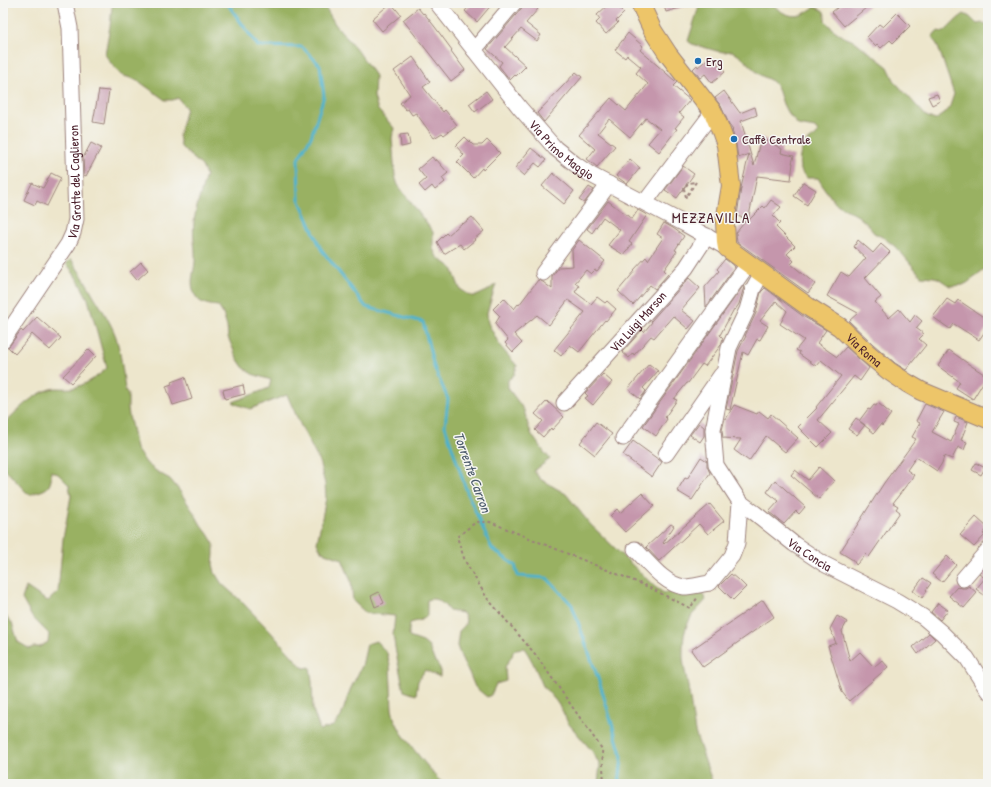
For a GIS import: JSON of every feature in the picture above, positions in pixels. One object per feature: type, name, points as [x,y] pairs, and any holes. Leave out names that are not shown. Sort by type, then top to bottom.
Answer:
[{"type":"main road","points":[[640,3],[653,31],[668,54],[713,112],[726,145],[731,186],[725,222],[727,248]]},
{"type":"main road","name":"Via Roma","points":[[727,248],[810,308],[840,327],[866,352],[889,371],[907,383],[988,419]]},
{"type":"street","name":"Via Grotte del Caglieron","points":[[3,340],[68,244],[73,233],[76,219],[70,28],[65,3]]},
{"type":"street","name":"Via Primo Maggio","points":[[437,3],[520,108],[555,148],[575,164],[591,174],[645,202],[727,248]]},
{"type":"street","points":[[474,50],[514,3]]},
{"type":"street","points":[[645,202],[713,112]]},
{"type":"street","points":[[543,273],[609,184]]},
{"type":"street","points":[[702,234],[708,230],[726,226]]},
{"type":"street","name":"Via Luigi Marson","points":[[564,403],[686,268],[702,234]]},
{"type":"street","points":[[623,438],[755,268]]},
{"type":"street","name":"Via Concia","points":[[755,268],[753,289],[747,310],[729,348],[713,430],[716,465],[740,502],[794,544],[824,564],[897,601],[923,617],[942,633],[967,658],[988,691]]},
{"type":"street","name":"Via Concia","points":[[666,454],[725,369]]},
{"type":"street","points":[[635,549],[661,575],[673,584],[685,587],[710,584],[732,556],[737,543],[740,502]]},
{"type":"street","points":[[963,578],[988,550]]},
{"type":"path","points":[[696,182],[686,197],[684,189],[688,183],[696,182]]},
{"type":"path","points":[[604,784],[602,749],[535,654],[487,598],[466,561],[457,537],[476,522],[490,522],[644,585],[690,608],[710,584]]},
{"type":"green space","points":[[114,3],[323,3],[335,24],[358,51],[375,76],[374,97],[378,110],[394,128],[392,138],[395,176],[398,185],[433,232],[433,249],[437,257],[452,268],[460,289],[471,296],[476,296],[487,291],[496,284],[487,313],[488,323],[500,346],[517,366],[514,375],[508,380],[508,388],[524,410],[532,435],[550,459],[534,471],[540,479],[566,494],[590,524],[655,587],[664,593],[680,589],[701,591],[706,600],[692,615],[687,625],[684,635],[683,658],[695,732],[713,784],[598,784],[600,765],[592,751],[568,723],[556,701],[543,686],[533,663],[524,648],[516,649],[513,652],[505,667],[506,681],[496,684],[491,695],[487,697],[475,687],[457,646],[459,631],[465,625],[466,619],[463,613],[449,611],[442,603],[434,599],[427,600],[427,616],[421,620],[410,623],[409,637],[423,642],[429,647],[434,660],[440,668],[440,677],[425,670],[418,681],[416,695],[404,691],[393,635],[395,616],[366,613],[353,601],[351,581],[342,559],[322,552],[317,543],[326,498],[325,484],[319,461],[287,395],[250,409],[233,402],[269,388],[271,380],[252,374],[243,367],[237,358],[228,337],[223,314],[218,306],[202,302],[195,295],[192,286],[195,262],[194,227],[196,210],[206,175],[202,166],[181,147],[179,135],[186,108],[178,98],[173,100],[165,100],[137,80],[121,75],[105,54],[112,7]]},
{"type":"green space","points":[[700,3],[772,3],[781,12],[793,16],[801,15],[815,7],[821,9],[824,11],[825,21],[834,30],[844,37],[856,42],[888,67],[895,82],[926,116],[935,120],[943,115],[950,106],[954,94],[938,46],[932,37],[937,31],[944,32],[964,14],[970,17],[977,24],[988,24],[988,268],[963,285],[950,286],[938,278],[921,276],[898,249],[884,238],[874,233],[858,216],[835,203],[818,178],[807,178],[802,172],[799,164],[800,156],[806,142],[818,132],[815,128],[798,125],[787,112],[777,86],[772,81],[760,75],[741,57],[732,51],[717,51],[692,44],[688,41]]},
{"type":"green space","points":[[71,259],[106,316],[116,337],[121,356],[125,390],[128,394],[129,416],[136,449],[147,464],[170,479],[208,534],[214,544],[213,564],[215,573],[222,584],[267,628],[302,667],[310,667],[313,710],[320,730],[333,726],[341,717],[350,690],[362,666],[367,644],[376,641],[387,653],[390,665],[392,709],[394,718],[401,732],[415,751],[438,779],[444,784],[3,784],[3,613],[12,623],[18,642],[30,649],[33,647],[40,647],[48,642],[49,634],[32,617],[22,599],[26,587],[48,601],[58,592],[63,539],[71,496],[69,485],[58,474],[51,471],[50,484],[46,489],[30,495],[26,492],[3,467],[3,425],[19,409],[37,395],[50,389],[72,388],[82,385],[107,368],[88,299],[79,282],[66,264]]},
{"type":"building","points":[[391,3],[401,15],[382,31],[372,19]]},
{"type":"building","points":[[472,3],[493,3],[477,22],[465,11]]},
{"type":"building","points":[[525,3],[532,3],[538,9],[526,23],[541,35],[537,41],[521,29],[505,47],[526,66],[510,80],[499,66],[502,62],[487,49]]},
{"type":"building","points":[[610,3],[614,3],[624,13],[616,21],[618,23],[606,34],[596,23],[600,19],[597,15]]},
{"type":"building","points":[[663,3],[690,3],[690,5],[666,12]]},
{"type":"building","points":[[843,3],[872,3],[844,26],[832,12]]},
{"type":"building","points":[[418,8],[435,27],[465,70],[451,81],[403,20]]},
{"type":"building","points":[[897,13],[910,26],[893,43],[890,40],[881,48],[877,44],[875,46],[867,37],[879,24],[883,27]]},
{"type":"building","points":[[628,33],[643,46],[640,50],[677,82],[673,86],[690,100],[679,113],[684,117],[675,128],[677,129],[659,152],[648,143],[660,129],[646,118],[630,137],[609,119],[598,133],[615,146],[597,167],[587,159],[595,149],[579,135],[611,98],[626,111],[648,84],[636,73],[641,67],[627,55],[625,58],[615,50]]},
{"type":"building","points":[[413,57],[430,82],[423,87],[443,112],[445,110],[457,125],[444,135],[442,133],[434,138],[416,113],[412,115],[408,109],[406,110],[400,103],[410,95],[394,71]]},
{"type":"building","points":[[709,58],[712,62],[715,60],[725,72],[712,83],[705,74],[700,78],[693,69]]},
{"type":"building","points":[[576,72],[582,77],[544,122],[537,113]]},
{"type":"building","points":[[99,90],[109,91],[104,124],[93,122]]},
{"type":"building","points":[[486,91],[492,99],[475,112],[469,104]]},
{"type":"building","points":[[724,91],[740,113],[755,107],[757,115],[741,121],[754,166],[761,137],[782,149],[781,153],[794,156],[791,180],[757,176],[748,221],[763,206],[765,208],[771,200],[781,207],[773,216],[780,223],[776,227],[795,246],[787,254],[794,261],[791,264],[815,284],[808,293],[737,242],[736,233],[747,219],[737,216],[741,188],[749,154],[738,158],[733,129],[715,98]]},
{"type":"building","points":[[937,94],[940,101],[932,105],[928,97]]},
{"type":"building","points":[[408,134],[410,145],[401,147],[400,135]]},
{"type":"building","points":[[465,137],[473,145],[482,145],[487,140],[500,153],[483,170],[482,168],[473,178],[457,162],[464,155],[456,146]]},
{"type":"building","points":[[91,143],[101,148],[86,176],[84,175],[83,158]]},
{"type":"building","points":[[531,148],[546,160],[540,167],[535,163],[524,176],[515,168]]},
{"type":"building","points":[[432,157],[435,161],[436,159],[448,173],[442,178],[445,182],[435,190],[432,186],[425,192],[419,185],[426,179],[418,169]]},
{"type":"building","points":[[630,159],[640,168],[627,184],[616,176]]},
{"type":"building","points":[[683,166],[694,174],[677,198],[665,190]]},
{"type":"building","points":[[51,173],[61,178],[47,206],[37,201],[35,205],[24,200],[32,183],[43,188]]},
{"type":"building","points":[[553,173],[574,191],[564,204],[542,186]]},
{"type":"building","points":[[803,182],[816,190],[807,205],[794,196]]},
{"type":"building","points":[[589,187],[594,190],[584,203],[579,200]]},
{"type":"building","points":[[608,201],[632,219],[638,210],[647,215],[629,242],[632,244],[624,255],[608,245],[620,230],[603,217],[592,233],[587,229]]},
{"type":"building","points":[[472,217],[484,231],[464,249],[460,244],[444,254],[437,242],[446,233],[448,235]]},
{"type":"building","points":[[664,223],[684,236],[675,250],[677,251],[664,270],[668,274],[655,289],[650,285],[633,305],[618,291],[646,257],[648,260],[663,238],[657,234]]},
{"type":"building","points":[[579,240],[605,261],[597,271],[595,270],[591,274],[586,270],[575,283],[579,286],[575,292],[591,304],[597,297],[605,303],[607,301],[616,309],[579,352],[570,345],[561,356],[554,350],[585,312],[568,300],[549,325],[537,315],[514,334],[522,343],[513,352],[505,343],[508,340],[495,324],[500,316],[493,309],[504,298],[514,309],[518,304],[519,305],[538,280],[552,289],[552,276],[559,267],[573,266],[572,250]]},
{"type":"building","points":[[858,240],[873,253],[881,244],[890,252],[865,278],[881,297],[875,302],[889,318],[899,309],[910,322],[915,315],[922,321],[916,328],[924,334],[919,339],[926,345],[906,370],[895,363],[849,321],[858,313],[827,296],[841,272],[849,277],[866,258],[854,247]]},
{"type":"building","points":[[725,259],[735,267],[706,307],[705,287],[719,271],[717,269]]},
{"type":"building","points":[[141,262],[148,270],[137,280],[130,272]]},
{"type":"building","points":[[689,278],[700,288],[681,310],[695,321],[688,329],[673,316],[654,338],[651,336],[634,355],[633,353],[629,358],[622,352],[642,330],[644,332],[652,322],[651,321]]},
{"type":"building","points":[[743,286],[739,304],[735,310],[734,309],[720,335],[723,338],[721,345],[705,366],[702,364],[674,399],[677,400],[665,417],[667,419],[656,436],[643,426]]},
{"type":"building","points":[[765,288],[804,317],[826,330],[817,343],[837,357],[846,347],[869,368],[860,381],[854,376],[818,420],[832,433],[818,447],[798,427],[817,408],[816,407],[841,376],[821,360],[816,366],[799,354],[800,352],[796,350],[804,340],[780,324],[787,311],[776,301],[760,321],[768,326],[760,340],[757,339],[748,355],[743,352],[730,410],[726,409],[738,351],[756,313],[761,292]]},
{"type":"building","points":[[947,299],[955,304],[958,300],[988,320],[988,327],[979,340],[954,324],[950,329],[933,317]]},
{"type":"building","points":[[37,317],[61,338],[50,350],[32,334],[15,354],[8,347],[21,330],[23,332]]},
{"type":"building","points":[[89,349],[96,356],[71,383],[63,376]]},
{"type":"building","points":[[949,350],[987,376],[973,399],[956,388],[960,382],[938,366]]},
{"type":"building","points":[[649,364],[658,371],[643,388],[646,391],[640,399],[628,389]]},
{"type":"building","points":[[603,374],[612,382],[593,405],[585,398],[588,396],[585,393]]},
{"type":"building","points":[[185,377],[192,399],[173,405],[166,386],[172,384],[171,382]]},
{"type":"building","points":[[243,385],[245,394],[225,399],[223,390]]},
{"type":"building","points":[[547,401],[564,417],[543,437],[535,430],[543,421],[535,414]]},
{"type":"building","points":[[878,403],[891,414],[882,426],[881,424],[874,433],[859,421],[868,409],[870,410]]},
{"type":"building","points":[[925,404],[944,412],[932,432],[951,442],[959,424],[954,422],[956,417],[968,422],[961,440],[967,442],[964,450],[958,447],[952,459],[944,456],[937,471],[916,457],[907,470],[914,475],[893,503],[898,506],[896,509],[900,512],[869,557],[866,554],[856,565],[853,560],[840,552],[884,483],[916,439],[912,437],[920,423],[916,421]]},
{"type":"building","points":[[734,405],[757,414],[759,411],[768,418],[771,414],[798,438],[785,452],[766,436],[749,461],[734,450],[741,439],[723,438],[722,430],[725,418],[726,419]]},
{"type":"building","points":[[856,418],[865,425],[857,435],[848,429]]},
{"type":"building","points":[[596,422],[612,434],[595,455],[580,443]]},
{"type":"building","points":[[699,423],[704,427],[704,436],[700,442],[690,435]]},
{"type":"building","points":[[633,441],[662,462],[652,477],[623,455]]},
{"type":"building","points":[[701,457],[707,461],[707,466],[710,473],[692,500],[677,491],[685,478],[687,479]]},
{"type":"building","points":[[976,463],[985,468],[981,475],[972,470]]},
{"type":"building","points":[[819,467],[834,481],[819,499],[791,475],[795,470],[808,480]]},
{"type":"building","points":[[775,480],[805,507],[799,514],[796,511],[784,524],[769,512],[779,501],[767,492]]},
{"type":"building","points":[[642,493],[654,506],[625,532],[610,516],[617,509],[620,513]]},
{"type":"building","points":[[710,504],[724,521],[708,534],[699,524],[659,561],[646,547],[671,524],[674,526],[663,543],[664,544]]},
{"type":"building","points":[[976,517],[988,528],[983,534],[985,535],[974,547],[960,535]]},
{"type":"building","points":[[947,556],[956,565],[942,582],[932,574]]},
{"type":"building","points":[[988,564],[988,598],[976,589],[985,578],[979,574]]},
{"type":"building","points":[[731,574],[746,587],[733,600],[719,586]]},
{"type":"building","points":[[923,578],[931,583],[922,598],[913,591]]},
{"type":"building","points":[[969,586],[977,593],[964,608],[949,596],[957,587],[966,588]]},
{"type":"building","points":[[379,592],[384,603],[375,607],[371,596]]},
{"type":"building","points":[[763,600],[774,617],[703,667],[691,650]]},
{"type":"building","points":[[938,603],[948,610],[940,620],[931,612]]},
{"type":"building","points":[[837,616],[847,622],[842,631],[850,661],[860,652],[874,667],[882,660],[888,667],[849,701],[842,692],[828,646],[836,643],[830,629]]},
{"type":"building","points":[[929,633],[935,639],[918,654],[913,647]]},
{"type":"waterway","name":"Torrente Carron","points":[[227,3],[258,46],[302,47],[320,65],[324,96],[311,137],[298,159],[299,199],[321,249],[366,307],[423,322],[434,367],[448,399],[445,426],[467,492],[492,549],[515,565],[518,576],[547,578],[572,605],[600,684],[622,757],[619,784]]},
{"type":"place","name":"Erg","points":[[698,61]]},
{"type":"place","name":"Caffè Centrale","points":[[734,139]]},
{"type":"district","name":"MEZZAVILLA","points":[[711,217]]}]
